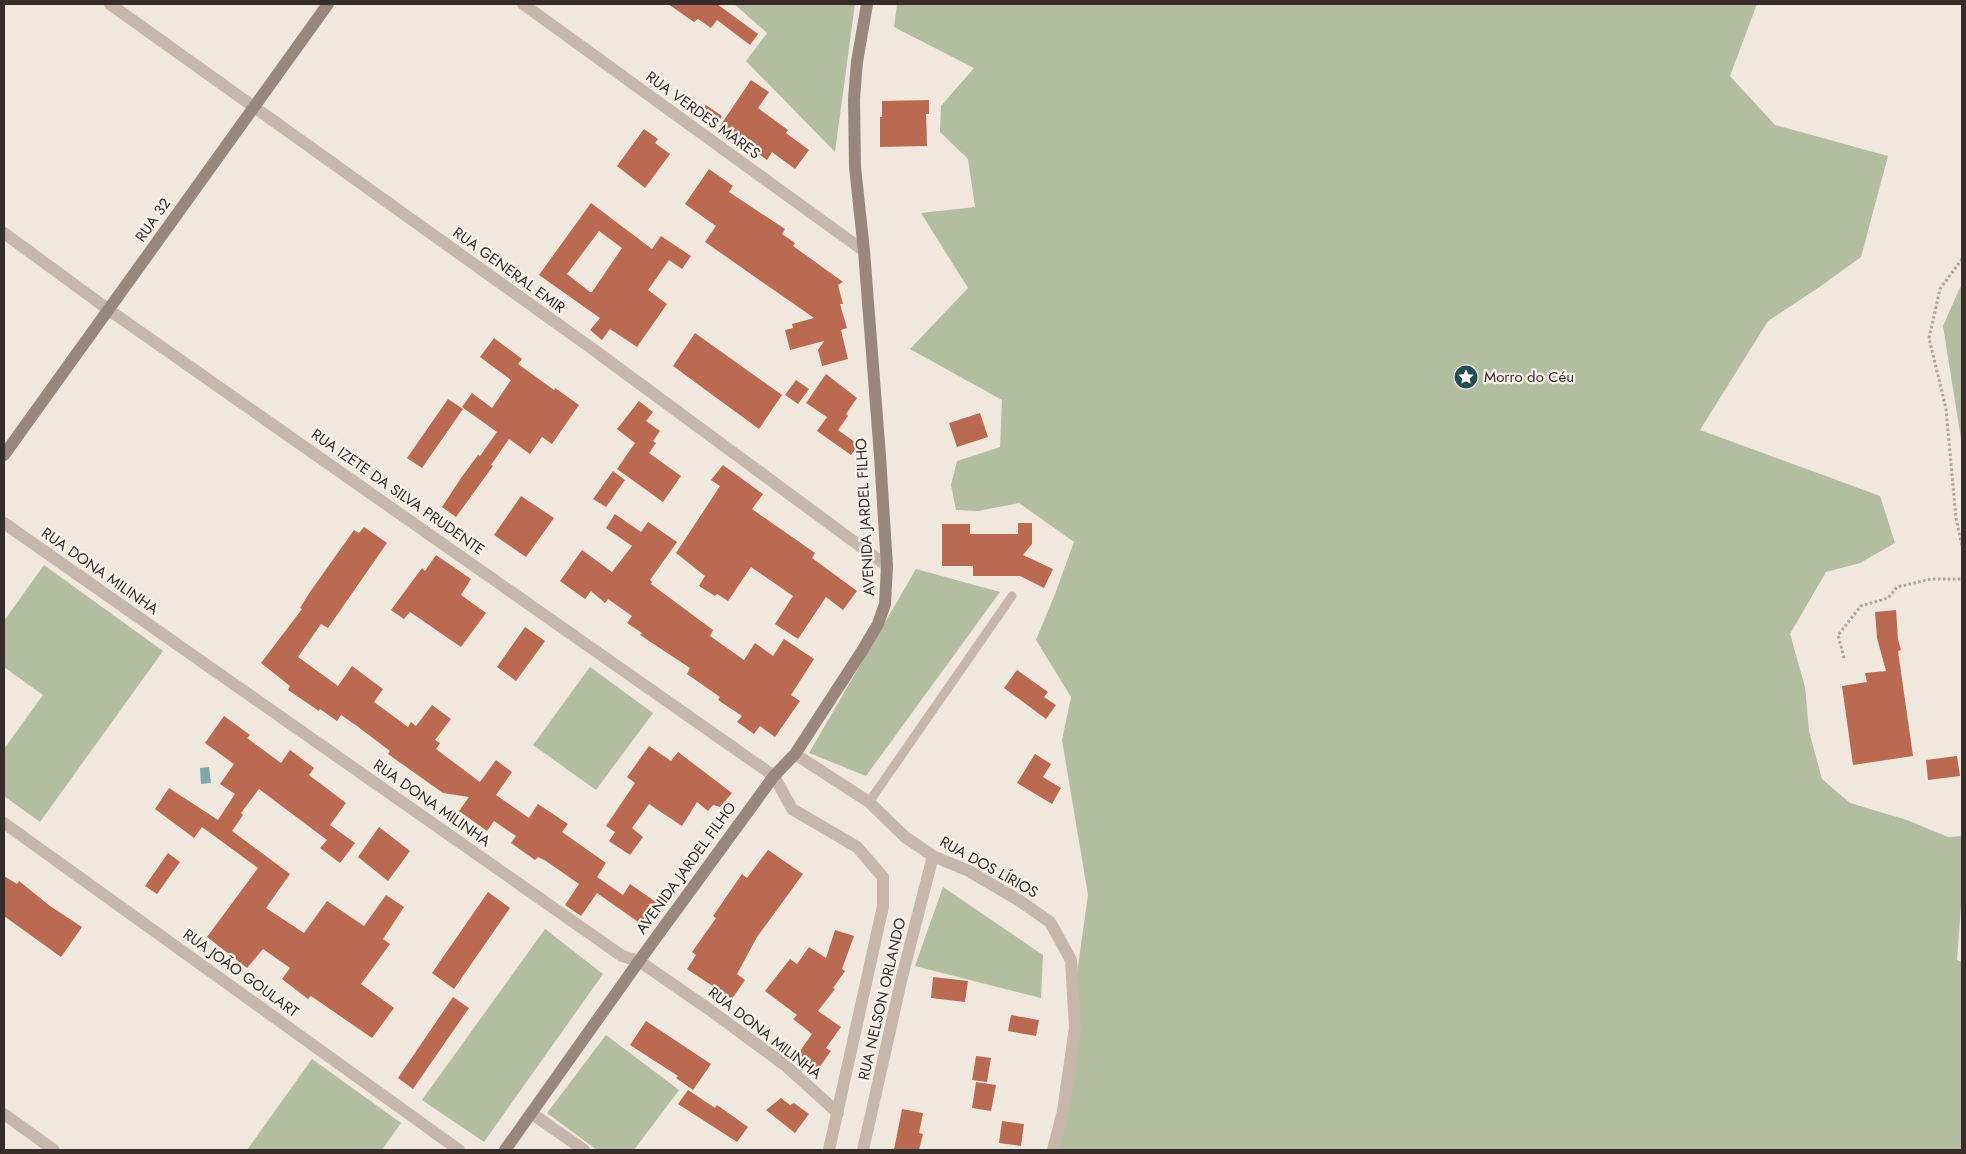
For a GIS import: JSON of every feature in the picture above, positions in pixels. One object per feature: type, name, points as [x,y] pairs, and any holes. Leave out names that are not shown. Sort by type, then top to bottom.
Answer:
[{"type":"main road","name":"RUA 32","points":[[4,455],[328,4]]},
{"type":"main road","name":"AVENIDA JARDEL FILHO","points":[[505,1150],[639,961],[774,776],[795,754],[862,651],[878,624],[886,604],[887,566],[864,251],[855,168],[854,99],[857,62],[867,4]]},
{"type":"street","name":"RUA GENERAL EMIR","points":[[110,4],[590,347],[887,566]]},
{"type":"street","name":"RUA VERDES MARES","points":[[523,4],[864,251]]},
{"type":"street","name":"RUA IZETE DA SILVA PRUDENTE","points":[[4,233],[109,310],[774,776]]},
{"type":"street","name":"RUA DONA MILINHA","points":[[4,523],[622,956],[639,961],[786,1066],[838,1113]]},
{"type":"street","name":"RUA DOS LÍRIOS","points":[[795,754],[869,802],[905,837],[933,856],[969,871],[1020,900],[1050,922],[1071,960],[1075,1028],[1063,1111],[1054,1150]]},
{"type":"street","name":"RUA NELSON ORLANDO","points":[[774,776],[792,809],[857,848],[883,877],[883,906],[829,1150]]},
{"type":"street","name":"RUA JOÃO GOULART","points":[[4,823],[459,1150]]},
{"type":"street","name":"RUA NELSON ORLANDO","points":[[863,1150],[902,977],[933,856]]},
{"type":"street","points":[[4,1114],[54,1150]]},
{"type":"street","points":[[531,1114],[584,1150]]},
{"type":"lane","points":[[869,802],[1012,596]]},
{"type":"path","points":[[1962,259],[1940,289],[1929,338],[1946,409],[1956,518],[1962,546]]},
{"type":"path","points":[[1844,658],[1838,635],[1861,606],[1888,598],[1897,587],[1931,579],[1962,579]]},
{"type":"green space","points":[[734,4],[855,4],[835,152],[746,61],[767,33]]},
{"type":"green space","points":[[897,4],[1757,4],[1730,76],[1775,125],[1888,156],[1861,257],[1768,321],[1700,430],[1880,496],[1895,543],[1860,563],[1826,572],[1790,634],[1805,687],[1809,731],[1822,779],[1850,803],[1907,820],[1948,837],[1962,836],[1962,893],[1957,960],[1962,962],[1962,1150],[1052,1150],[1088,895],[1062,740],[1071,697],[1036,640],[1074,542],[1019,503],[978,511],[956,510],[951,485],[957,461],[1000,447],[1002,400],[910,349],[968,288],[921,213],[975,207],[968,159],[940,132],[941,106],[974,68],[894,27]]},
{"type":"green space","points":[[1962,283],[1962,445],[1943,326]]},
{"type":"green space","points":[[44,565],[163,651],[40,822],[4,796],[4,749],[43,695],[4,667],[4,621]]},
{"type":"green space","points":[[916,569],[1000,592],[866,776],[809,753]]},
{"type":"green space","points":[[590,667],[653,713],[596,790],[533,745]]},
{"type":"green space","points":[[943,887],[1043,955],[1041,998],[915,966]]},
{"type":"green space","points":[[545,929],[603,974],[484,1142],[422,1100]]},
{"type":"green space","points":[[606,1035],[679,1090],[634,1150],[597,1150],[547,1113]]},
{"type":"green space","points":[[312,1059],[401,1123],[382,1150],[247,1150]]},
{"type":"water","points":[[209,767],[211,783],[201,784],[200,768]]},
{"type":"building","points":[[668,4],[717,4],[758,34],[750,45],[717,20],[711,28],[698,19],[694,22]]},
{"type":"building","points":[[751,80],[769,92],[758,108],[788,130],[786,133],[809,150],[795,169],[772,152],[767,160],[720,126]]},
{"type":"building","points":[[929,100],[929,114],[926,114],[927,146],[880,147],[882,101]]},
{"type":"building","points":[[706,105],[722,116],[714,128],[698,117]]},
{"type":"building","points":[[644,129],[658,139],[655,143],[670,154],[645,188],[617,166]]},
{"type":"building","points":[[709,169],[733,186],[729,192],[785,229],[782,234],[795,243],[793,246],[843,282],[838,285],[843,304],[840,304],[847,328],[841,330],[848,359],[822,366],[818,350],[824,341],[790,350],[785,330],[793,328],[792,324],[814,318],[705,242],[716,226],[685,204]]},
{"type":"building","points":[[591,203],[652,249],[661,236],[691,256],[682,269],[669,260],[648,290],[667,304],[637,347],[610,329],[602,340],[590,330],[600,318],[539,275]],"holes":[[[599,231],[622,248],[592,292],[567,274]]]},
{"type":"building","points":[[695,333],[782,395],[759,429],[673,366]]},
{"type":"building","points":[[494,338],[522,359],[518,364],[579,405],[552,444],[542,437],[530,454],[509,439],[491,465],[493,466],[456,517],[442,507],[461,478],[497,432],[462,407],[472,393],[492,408],[511,380],[480,357]]},
{"type":"building","points":[[826,374],[857,398],[838,430],[859,445],[851,455],[817,431],[827,417],[806,403]]},
{"type":"building","points":[[796,380],[809,389],[798,404],[785,395]]},
{"type":"building","points":[[448,399],[463,409],[422,468],[407,458]]},
{"type":"building","points":[[639,401],[653,412],[646,421],[660,431],[653,441],[656,443],[649,453],[681,476],[663,502],[617,469],[635,443],[617,429]]},
{"type":"building","points":[[980,413],[988,437],[957,447],[949,423]]},
{"type":"building","points":[[723,465],[763,494],[752,509],[815,553],[812,558],[857,591],[843,610],[826,597],[798,639],[775,624],[793,596],[751,567],[728,601],[717,594],[715,596],[699,586],[705,576],[676,553],[720,486],[711,480]]},
{"type":"building","points":[[613,471],[625,480],[606,507],[593,499]]},
{"type":"building","points":[[521,496],[554,518],[526,557],[494,535]]},
{"type":"building","points":[[615,514],[641,532],[648,522],[677,542],[650,580],[651,584],[713,630],[710,636],[744,660],[755,643],[773,656],[784,639],[814,659],[791,695],[800,701],[775,737],[760,726],[754,734],[737,722],[742,716],[718,700],[720,697],[687,674],[690,668],[640,635],[642,633],[627,623],[632,616],[608,599],[605,603],[591,591],[585,599],[560,581],[582,550],[612,572],[632,546],[606,528]]},
{"type":"building","points":[[1018,523],[1032,523],[1032,544],[1023,555],[1053,569],[1044,588],[1020,576],[973,576],[973,566],[942,566],[942,524],[970,524],[970,534],[1018,534]]},
{"type":"building","points":[[364,527],[387,543],[328,628],[321,624],[298,657],[338,686],[352,666],[383,689],[374,702],[408,727],[411,722],[416,726],[432,705],[451,719],[435,740],[440,743],[436,749],[480,782],[496,760],[512,772],[496,795],[529,818],[538,804],[568,824],[562,832],[606,863],[597,877],[623,895],[630,884],[656,902],[641,924],[597,893],[581,916],[565,905],[579,884],[546,861],[538,857],[535,860],[511,843],[516,836],[494,821],[487,831],[459,811],[469,797],[443,793],[388,754],[390,751],[341,715],[337,721],[288,690],[290,686],[261,663],[302,609],[300,608],[310,592],[354,530],[359,533]]},
{"type":"building","points":[[436,555],[471,579],[461,595],[486,613],[461,647],[410,612],[404,619],[391,610],[422,568],[425,571]]},
{"type":"building","points":[[1896,610],[1898,639],[1901,650],[1898,651],[1913,756],[1853,765],[1842,686],[1867,682],[1865,673],[1886,671],[1877,638],[1875,612]]},
{"type":"building","points":[[525,627],[545,641],[516,681],[497,667]]},
{"type":"building","points":[[1017,670],[1048,692],[1044,697],[1056,705],[1046,719],[1004,688]]},
{"type":"building","points":[[224,716],[250,735],[247,738],[281,763],[290,750],[314,768],[309,775],[346,803],[330,825],[355,843],[340,863],[320,848],[327,840],[259,789],[241,813],[243,815],[232,831],[290,874],[266,908],[304,933],[327,901],[364,926],[386,895],[404,907],[383,939],[390,944],[361,984],[394,1008],[372,1038],[311,996],[308,999],[282,979],[290,968],[263,949],[247,968],[207,937],[258,868],[202,827],[194,838],[155,809],[169,788],[218,820],[235,794],[220,784],[234,764],[205,743]]},
{"type":"building","points":[[649,746],[671,761],[678,752],[732,793],[720,807],[713,805],[708,811],[697,802],[682,826],[649,804],[632,828],[643,837],[630,855],[609,841],[615,832],[606,826],[635,783],[627,777]]},
{"type":"building","points":[[1035,754],[1051,764],[1043,777],[1061,788],[1052,804],[1017,783]]},
{"type":"building","points":[[1957,756],[1960,776],[1928,780],[1926,760]]},
{"type":"building","points":[[379,827],[410,851],[388,881],[358,857]]},
{"type":"building","points":[[768,850],[803,874],[757,937],[737,974],[745,980],[732,999],[687,969],[696,955],[692,952],[716,918],[713,916],[742,874],[747,878]]},
{"type":"building","points":[[168,853],[180,862],[157,894],[145,886]]},
{"type":"building","points":[[4,876],[17,884],[19,881],[50,906],[82,927],[61,957],[4,916]]},
{"type":"building","points":[[488,892],[510,908],[454,989],[432,973]]},
{"type":"building","points":[[835,930],[854,936],[842,969],[845,971],[833,988],[835,989],[818,1011],[841,1027],[826,1048],[831,1051],[816,1072],[795,1058],[812,1034],[793,1019],[797,1015],[765,991],[790,959],[797,964],[809,947],[826,958]]},
{"type":"building","points":[[933,977],[968,981],[965,1002],[931,998]]},
{"type":"building","points":[[453,997],[469,1008],[413,1089],[398,1078]]},
{"type":"building","points":[[1011,1015],[1039,1020],[1036,1036],[1008,1031]]},
{"type":"building","points":[[646,1021],[711,1064],[693,1090],[676,1078],[678,1076],[630,1045]]},
{"type":"building","points":[[976,1056],[991,1058],[987,1082],[972,1080]]},
{"type":"building","points":[[976,1082],[996,1085],[991,1111],[972,1108]]},
{"type":"building","points":[[688,1090],[715,1108],[717,1105],[748,1127],[737,1142],[678,1104]]},
{"type":"building","points":[[781,1098],[790,1105],[794,1103],[809,1114],[795,1133],[766,1110]]},
{"type":"building","points":[[902,1109],[923,1113],[919,1133],[923,1134],[919,1150],[894,1150]]},
{"type":"building","points":[[1002,1121],[1024,1124],[1021,1146],[999,1143]]},
{"type":"place","name":"Morro do Céu","points":[[1466,377]]}]
